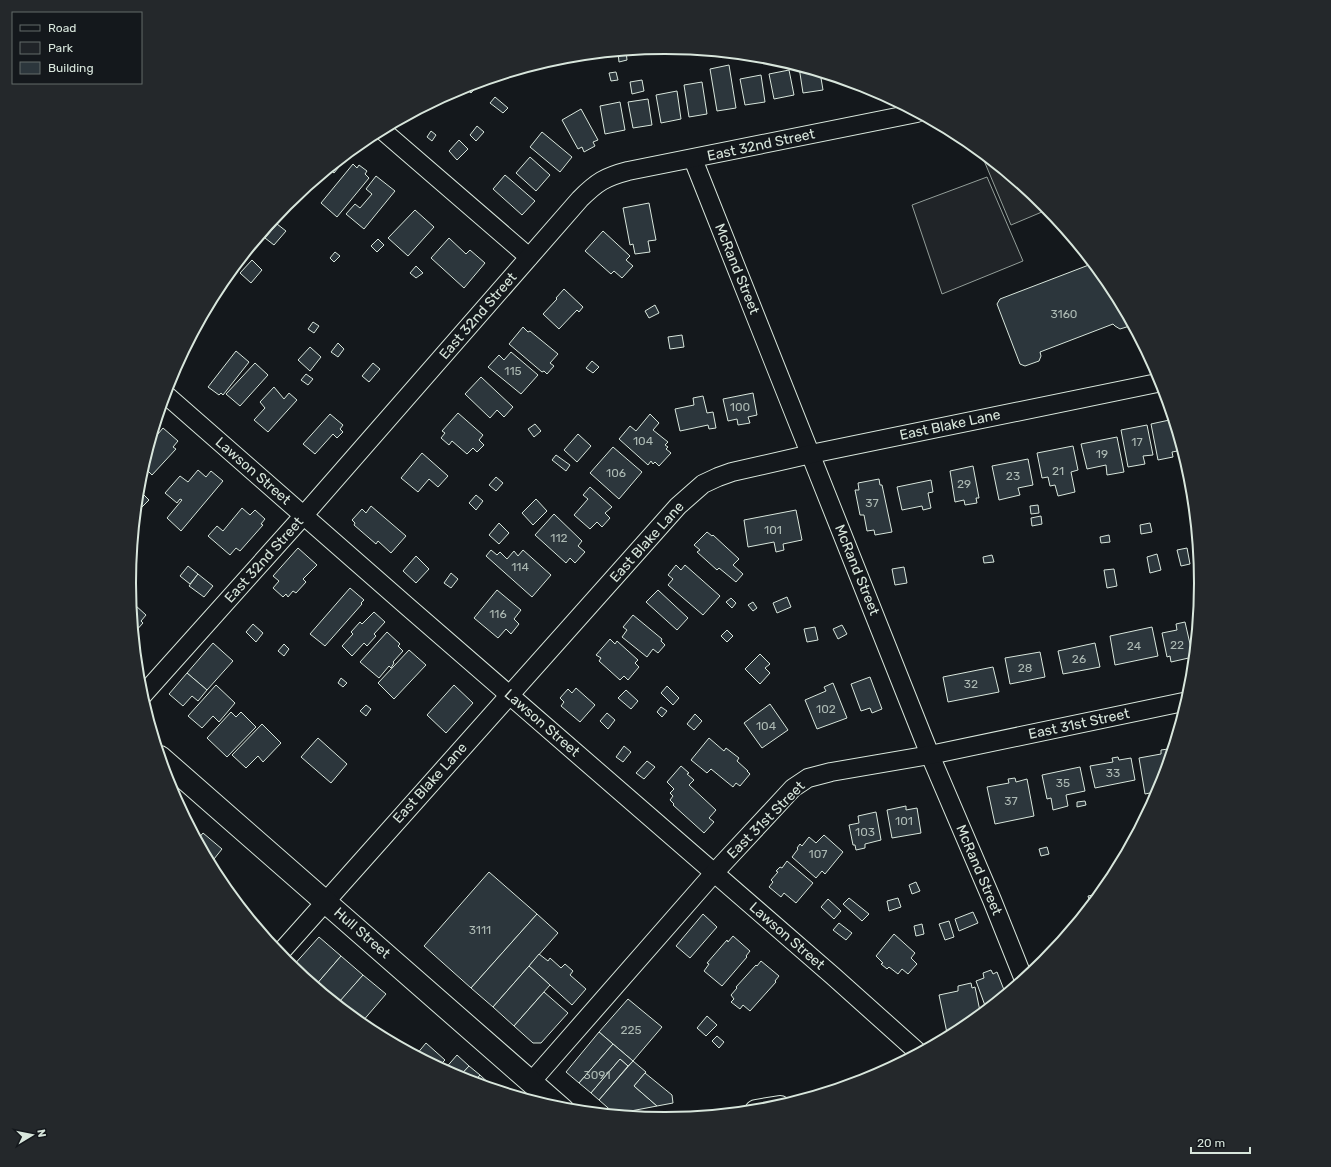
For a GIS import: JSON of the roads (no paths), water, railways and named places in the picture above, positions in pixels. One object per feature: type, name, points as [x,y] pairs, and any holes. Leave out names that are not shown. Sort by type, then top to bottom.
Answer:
[{"type":"main road","name":"Hull Street","points":[[168,764],[552,1101]]},
{"type":"street","name":"East 32nd Street","points":[[147,691],[304,515],[580,199],[599,182],[614,175],[910,114]]},
{"type":"street","points":[[386,134],[529,257]]},
{"type":"street","name":"McRand Street","points":[[693,159],[930,755],[992,900],[1022,975]]},
{"type":"street","name":"East Blake Lane","points":[[283,950],[678,506],[702,484],[732,472],[811,454],[1156,383]]},
{"type":"street","name":"Lawson Street","points":[[170,398],[915,1050]]},
{"type":"street","name":"East 31st Street","points":[[531,1082],[714,873],[793,788],[808,778],[831,772],[930,755],[1181,702]]}]
